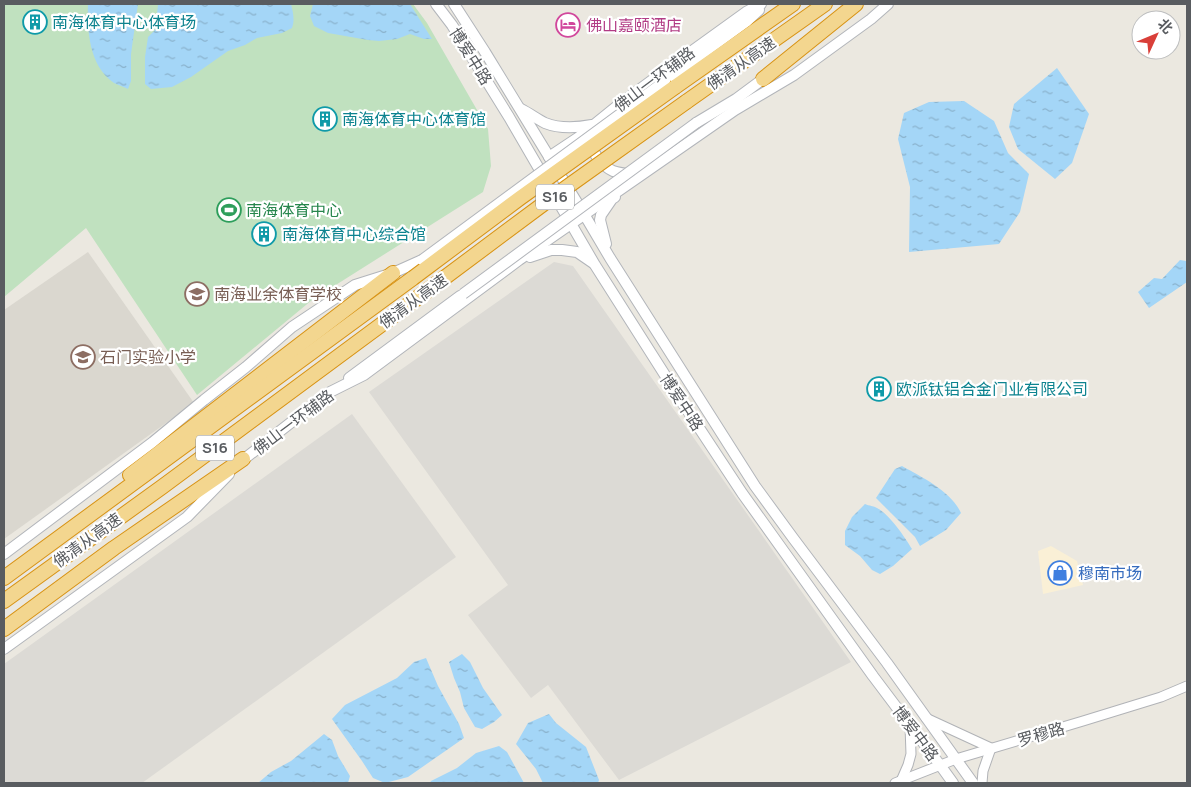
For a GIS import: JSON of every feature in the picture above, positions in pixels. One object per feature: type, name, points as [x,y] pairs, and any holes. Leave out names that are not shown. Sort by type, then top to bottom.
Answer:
[{"type":"highway","name":"佛清从高速","points":[[4,578],[413,278],[670,84],[793,4]]},
{"type":"highway","name":"佛清从高速","points":[[4,601],[162,487],[546,202],[825,4]]},
{"type":"highway","points":[[768,83],[856,4]]},
{"type":"highway","points":[[36,554],[117,485],[393,273]]},
{"type":"highway","points":[[4,629],[114,548],[243,459]]},
{"type":"main road","name":"博爱中路","points":[[436,4],[452,25],[509,117],[595,265],[665,377],[742,493],[873,676],[953,783]]},
{"type":"main road","name":"博爱中路","points":[[454,4],[610,258],[755,486],[887,663],[973,783]]},
{"type":"main road","name":"佛山一环辅路","points":[[549,157],[692,50],[746,12],[761,4]]},
{"type":"main road","points":[[4,554],[153,442],[292,328],[355,285],[393,273],[422,260],[670,84],[766,4]]},
{"type":"main road","points":[[330,392],[696,123],[736,98],[768,83],[794,75],[871,19],[888,4]]},
{"type":"main road","points":[[610,258],[600,220],[601,215],[612,200],[639,177],[735,110],[768,83]]},
{"type":"main road","points":[[519,107],[544,123],[556,126],[575,127],[594,124]]},
{"type":"main road","points":[[594,124],[589,140],[596,156],[611,170],[639,177]]},
{"type":"main road","name":"佛山一环辅路","points":[[4,649],[187,517],[243,459],[330,392],[364,376],[519,260],[639,177]]},
{"type":"main road","points":[[519,260],[550,250],[562,250],[577,252],[595,265]]},
{"type":"main road","points":[[742,493],[755,486]]},
{"type":"main road","points":[[909,724],[925,716]]},
{"type":"street","name":"罗穆路","points":[[902,782],[956,759],[1092,718],[1187,686]]},
{"type":"street","points":[[925,716],[991,748],[983,771],[982,783]]},
{"type":"street","points":[[902,782],[911,754],[909,724]]},
{"type":"shaded area","name":"石门实验小学","points":[[88,252],[194,403],[4,539],[4,310]]},
{"type":"shaded area","points":[[554,262],[573,266],[851,662],[619,780],[548,685],[531,698],[468,615],[508,585],[369,392]]},
{"type":"shaded area","points":[[352,414],[456,557],[142,783],[4,783],[4,664]]},
{"type":"shaded area","name":"穆南市场","points":[[1051,546],[1077,561],[1083,585],[1043,594],[1038,551]]},
{"type":"green space","name":"南海体育中心","points":[[4,4],[413,4],[427,23],[488,129],[491,166],[483,192],[312,300],[197,395],[86,228],[4,297]]},
{"type":"water","points":[[88,4],[138,4],[131,54],[131,81],[128,89],[114,83],[99,67],[89,36]]},
{"type":"water","points":[[159,4],[291,4],[293,22],[292,28],[282,33],[257,38],[228,51],[191,77],[172,87],[151,89],[145,84],[145,57],[148,37],[155,30]]},
{"type":"water","points":[[313,4],[410,4],[432,39],[424,39],[410,34],[397,39],[379,41],[328,33],[314,26],[310,16]]},
{"type":"water","points":[[1057,68],[1089,114],[1072,163],[1055,179],[1018,149],[1009,127],[1014,104]]},
{"type":"water","points":[[964,101],[994,121],[1008,153],[1029,174],[1020,212],[999,244],[909,252],[910,187],[898,139],[904,113],[929,102]]},
{"type":"water","points":[[1180,260],[1186,261],[1187,282],[1149,308],[1138,292],[1154,278],[1162,279]]},
{"type":"water","points":[[902,466],[927,480],[951,498],[961,513],[946,530],[920,546],[915,537],[876,498],[895,469]]},
{"type":"water","points":[[865,504],[876,507],[887,515],[912,549],[893,566],[880,574],[872,570],[860,556],[845,545],[845,531],[852,517]]},
{"type":"water","points":[[462,654],[470,662],[483,688],[502,715],[482,729],[475,727],[464,708],[449,662]]},
{"type":"water","points":[[426,658],[464,738],[408,777],[385,783],[373,778],[332,719],[345,705],[397,678],[414,662]]},
{"type":"water","points":[[549,714],[556,723],[586,747],[599,780],[598,783],[543,783],[536,769],[516,744],[528,723]]},
{"type":"water","points":[[324,734],[332,740],[338,756],[350,776],[348,783],[258,783],[271,772],[291,761]]},
{"type":"water","points":[[499,746],[507,752],[524,783],[430,783],[457,768],[476,753]]},
{"type":"place","name":"南海体育中心体育场","points":[[35,22]]},
{"type":"place","name":"佛山嘉颐酒店","points":[[568,25]]},
{"type":"place","name":"南海体育中心体育馆","points":[[325,119]]},
{"type":"place","name":"南海体育中心","points":[[229,210]]},
{"type":"place","name":"南海体育中心综合馆","points":[[264,234]]},
{"type":"place","name":"南海业余体育学校","points":[[197,294]]},
{"type":"place","name":"石门实验小学","points":[[83,357]]},
{"type":"place","name":"欧派钛铝合金门业有限公司","points":[[879,389]]},
{"type":"place","name":"穆南市场","points":[[1060,573]]}]
